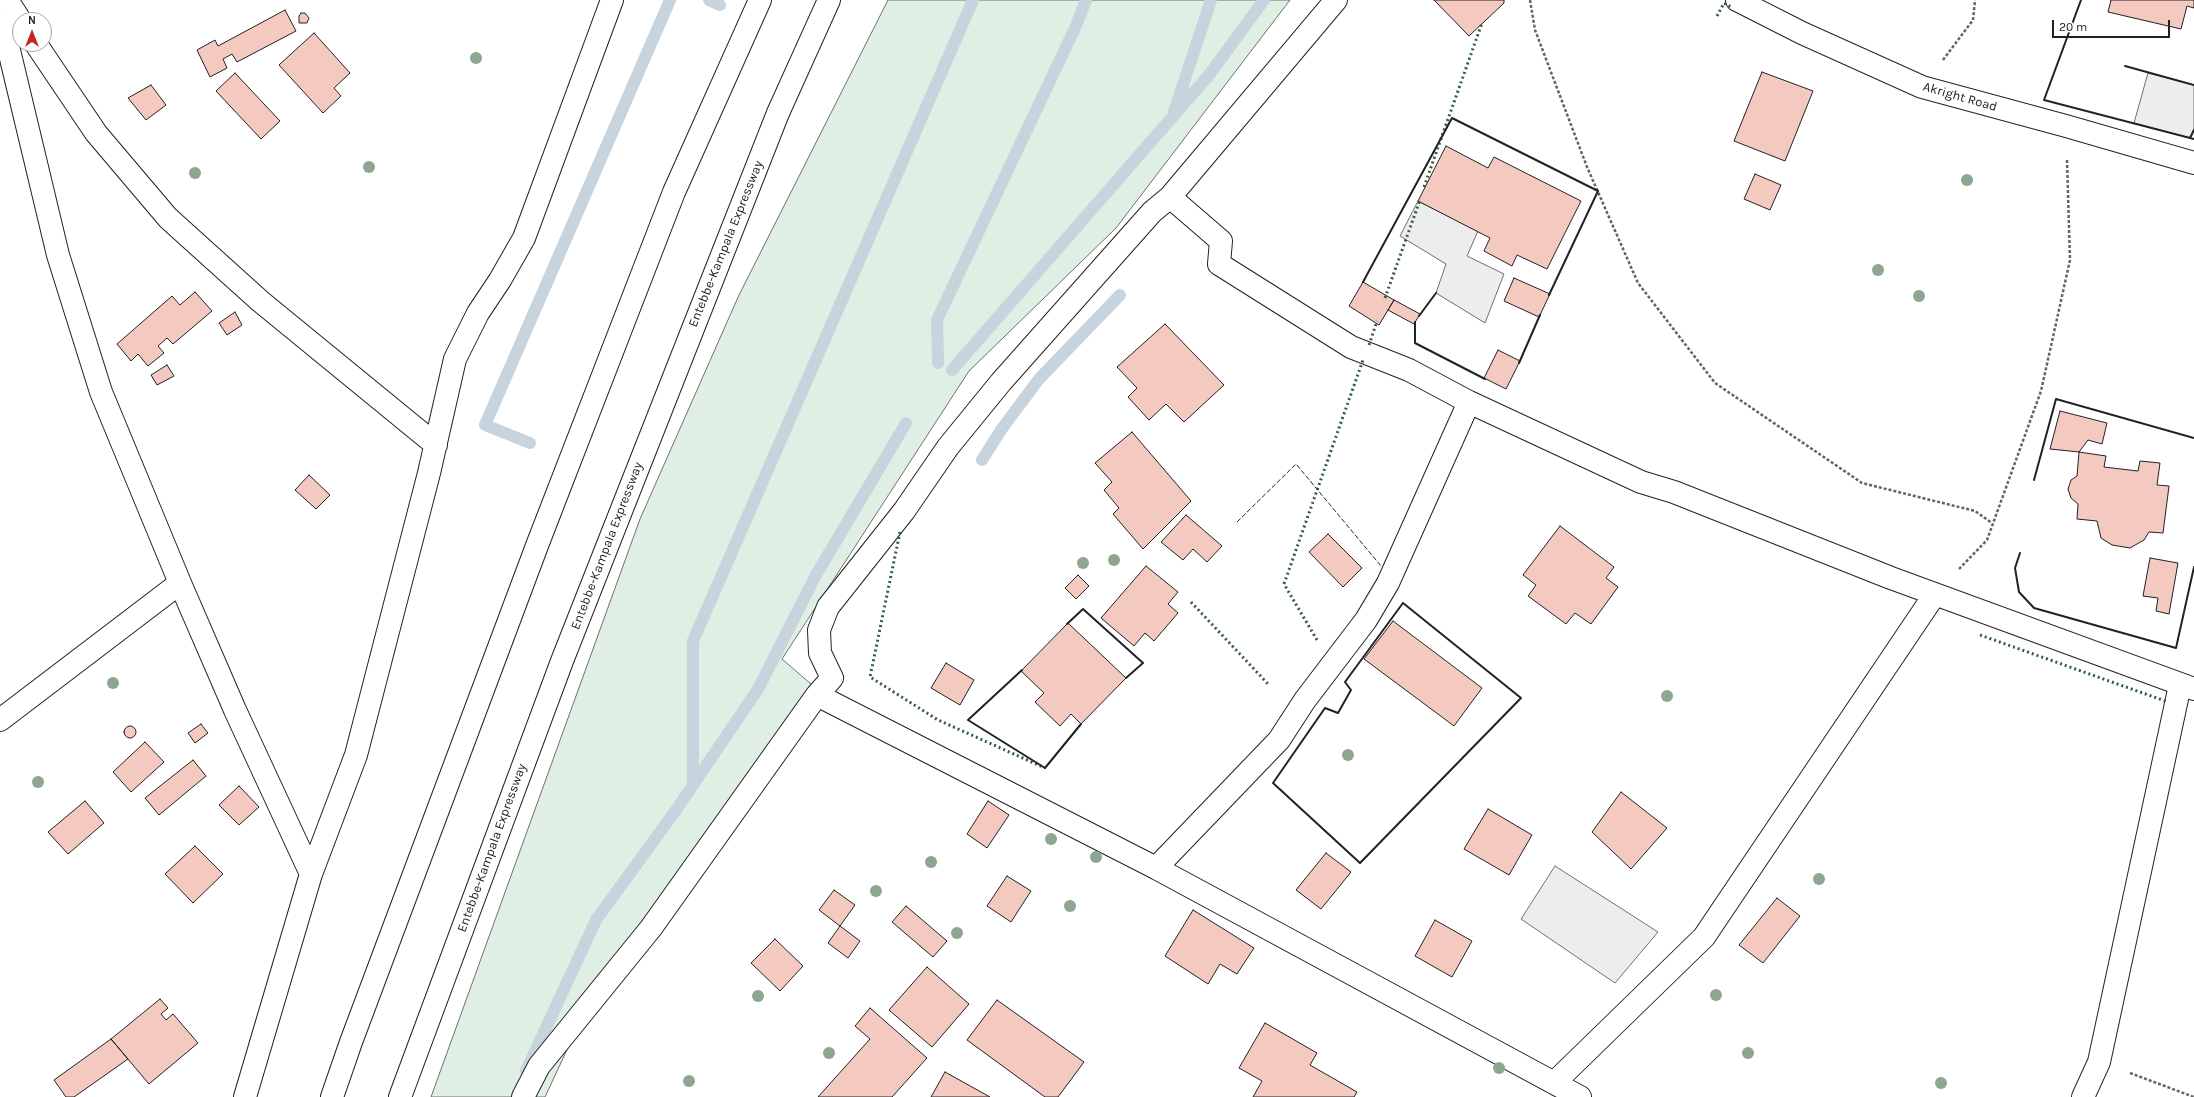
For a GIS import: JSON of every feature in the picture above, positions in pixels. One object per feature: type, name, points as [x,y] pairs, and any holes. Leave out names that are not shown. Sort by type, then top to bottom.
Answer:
[{"type":"main road","points":[[7,0],[15,12]]},
{"type":"main road","points":[[245,1097],[311,874],[356,755],[436,445],[455,359],[478,313],[500,280],[524,238],[612,0]]},
{"type":"main road","points":[[332,1097],[351,1042],[535,550],[674,192],[760,0]]},
{"type":"main road","name":"Entebbe-Kampala Expressway","points":[[400,1097],[562,661],[778,113],[829,0]]},
{"type":"main road","points":[[523,1097],[539,1066],[651,928],[817,695],[832,678],[820,653],[819,630],[828,607],[904,511],[948,447],[1001,382],[1152,212],[1170,197],[1336,0]]},
{"type":"main road","name":"Akright Road","points":[[1737,0],[1802,33],[1922,87],[2194,163]]},
{"type":"main road","points":[[0,21],[4,49],[58,255],[101,392],[180,583],[235,710],[311,874]]},
{"type":"main road","points":[[41,52],[96,133],[168,218],[260,301],[436,445]]},
{"type":"main road","points":[[1170,197],[1221,241],[1219,264],[1351,347],[1409,370],[1469,402],[1641,482],[1674,492],[1935,594],[2187,687],[2099,1062],[2083,1097]]},
{"type":"main road","points":[[1156,868],[1279,740],[1305,700],[1366,620],[1388,583],[1469,402]]},
{"type":"main road","points":[[0,720],[180,583]]},
{"type":"main road","points":[[1554,1082],[1704,937],[1935,594]]},
{"type":"main road","points":[[817,695],[1156,868],[1580,1097]]},
{"type":"path","points":[[1530,0],[1536,30],[1576,138],[1638,283],[1715,383],[1862,483],[1974,511],[1992,523]]},
{"type":"path","points":[[1922,87],[1973,20],[1974,0]]},
{"type":"path","points":[[1935,594],[1987,540],[2041,391],[2070,260],[2066,126]]},
{"type":"path","points":[[2099,1062],[2194,1097]]},
{"type":"green space","points":[[888,0],[1290,0],[1116,228],[969,371],[782,659],[826,697],[572,1039],[545,1097],[431,1097],[640,519],[739,295]]},
{"type":"shaded area","points":[[2148,73],[2194,85],[2194,128],[2190,138],[2134,123]]},
{"type":"shaded area","points":[[1418,201],[1478,231],[1467,256],[1504,274],[1485,323],[1436,293],[1446,264],[1400,236]]},
{"type":"shaded area","points":[[1555,866],[1658,932],[1615,983],[1521,919]]},
{"type":"building","points":[[1434,0],[1504,0],[1504,3],[1469,36]]},
{"type":"building","points":[[2111,0],[2194,0],[2194,8],[2187,6],[2181,29],[2108,12]]},
{"type":"building","points":[[285,10],[296,31],[237,62],[232,54],[223,59],[227,68],[210,77],[197,50],[215,40],[218,46]]},
{"type":"building","points":[[301,13],[305,13],[309,18],[307,23],[299,23],[299,16]]},
{"type":"building","points":[[314,33],[350,73],[334,88],[341,96],[323,113],[279,65]]},
{"type":"building","points":[[1762,72],[1813,91],[1785,161],[1734,141]]},
{"type":"building","points":[[235,73],[280,121],[261,139],[216,91]]},
{"type":"building","points":[[151,85],[166,105],[146,120],[128,98]]},
{"type":"building","points":[[1446,146],[1488,168],[1494,157],[1581,201],[1547,269],[1517,255],[1512,266],[1484,251],[1490,238],[1418,201]]},
{"type":"building","points":[[1755,174],[1781,185],[1770,210],[1744,199]]},
{"type":"building","points":[[1514,278],[1550,294],[1539,317],[1504,301]]},
{"type":"building","points":[[1363,282],[1394,300],[1379,325],[1349,306]]},
{"type":"building","points":[[195,292],[212,311],[173,344],[167,338],[158,346],[164,353],[148,366],[138,354],[131,361],[117,344],[172,296],[180,305]]},
{"type":"building","points":[[1394,300],[1420,314],[1414,324],[1388,310]]},
{"type":"building","points":[[235,312],[242,325],[227,335],[219,323]]},
{"type":"building","points":[[1165,324],[1224,385],[1184,422],[1166,404],[1149,420],[1128,397],[1137,388],[1117,367]]},
{"type":"building","points":[[1498,350],[1520,361],[1506,389],[1484,378]]},
{"type":"building","points":[[167,365],[174,376],[157,385],[151,375]]},
{"type":"building","points":[[2060,411],[2107,423],[2102,444],[2088,440],[2079,452],[2050,449]]},
{"type":"building","points":[[1132,432],[1191,501],[1143,549],[1113,514],[1119,508],[1104,490],[1112,482],[1095,463]]},
{"type":"building","points":[[2079,452],[2106,456],[2104,467],[2138,471],[2140,461],[2160,463],[2157,485],[2169,486],[2163,533],[2149,532],[2144,540],[2130,548],[2112,545],[2101,538],[2097,521],[2077,519],[2078,504],[2071,498],[2068,489],[2071,480],[2077,476]]},
{"type":"building","points":[[309,475],[330,495],[316,509],[295,490]]},
{"type":"building","points":[[1186,515],[1222,546],[1207,562],[1193,549],[1183,560],[1161,542]]},
{"type":"building","points":[[1560,526],[1614,567],[1606,578],[1618,587],[1591,624],[1575,613],[1566,624],[1528,596],[1536,585],[1523,575]]},
{"type":"building","points":[[1328,534],[1362,568],[1343,587],[1309,552]]},
{"type":"building","points":[[2150,558],[2178,563],[2169,614],[2156,611],[2158,598],[2143,596]]},
{"type":"building","points":[[1146,566],[1178,592],[1168,604],[1178,613],[1154,641],[1145,633],[1134,646],[1101,618]]},
{"type":"building","points":[[1078,575],[1089,586],[1076,599],[1065,588]]},
{"type":"building","points":[[1393,621],[1482,688],[1454,726],[1364,659]]},
{"type":"building","points":[[1068,623],[1126,678],[1081,724],[1071,714],[1060,726],[1035,702],[1044,693],[1021,671]]},
{"type":"building","points":[[946,663],[974,680],[960,705],[931,688]]},
{"type":"building","points":[[201,724],[208,733],[195,743],[188,733]]},
{"type":"building","points":[[130,726],[134,728],[136,732],[134,736],[130,738],[126,736],[124,732],[126,728]]},
{"type":"building","points":[[145,742],[164,762],[131,792],[113,772]]},
{"type":"building","points":[[193,760],[206,776],[159,815],[145,798]]},
{"type":"building","points":[[239,786],[259,807],[239,825],[219,805]]},
{"type":"building","points":[[1621,792],[1667,828],[1631,869],[1592,832]]},
{"type":"building","points":[[85,801],[104,823],[68,854],[48,832]]},
{"type":"building","points":[[988,801],[1009,815],[987,848],[967,834]]},
{"type":"building","points":[[1488,809],[1532,835],[1509,875],[1464,849]]},
{"type":"building","points":[[195,846],[223,874],[193,903],[165,874]]},
{"type":"building","points":[[1326,853],[1351,872],[1321,909],[1296,890]]},
{"type":"building","points":[[1007,876],[1031,891],[1011,922],[987,906]]},
{"type":"building","points":[[834,890],[855,905],[840,926],[819,910]]},
{"type":"building","points":[[1777,898],[1800,916],[1763,963],[1739,945]]},
{"type":"building","points":[[906,906],[947,941],[933,957],[892,922]]},
{"type":"building","points":[[1193,910],[1254,948],[1237,974],[1220,964],[1208,984],[1165,956]]},
{"type":"building","points":[[1435,920],[1472,941],[1452,977],[1415,956]]},
{"type":"building","points":[[840,926],[860,941],[848,958],[828,943]]},
{"type":"building","points":[[775,939],[803,966],[780,991],[751,963]]},
{"type":"building","points":[[927,967],[969,1004],[932,1047],[889,1010]]},
{"type":"building","points":[[160,999],[168,1008],[161,1014],[166,1020],[173,1014],[198,1043],[149,1084],[111,1039]]},
{"type":"building","points":[[997,1000],[1084,1062],[1058,1097],[1045,1097],[967,1040]]},
{"type":"building","points":[[870,1008],[927,1058],[892,1097],[818,1097],[870,1039],[855,1026]]},
{"type":"building","points":[[1265,1023],[1317,1053],[1310,1065],[1357,1092],[1354,1097],[1253,1097],[1262,1081],[1239,1068]]},
{"type":"building","points":[[111,1039],[128,1059],[74,1097],[66,1097],[54,1080]]},
{"type":"building","points":[[945,1072],[990,1097],[931,1097]]},
{"type":"waterway","points":[[530,443],[485,425],[670,0]]},
{"type":"waterway","points":[[709,0],[720,5]]},
{"type":"waterway","points":[[693,785],[693,641],[973,0]]},
{"type":"waterway","points":[[938,363],[937,320],[1075,28],[1086,0]]},
{"type":"waterway","points":[[1174,112],[1211,0]]},
{"type":"waterway","points":[[952,370],[1209,75],[1264,0]]},
{"type":"waterway","points":[[982,460],[1001,430],[1039,379],[1120,295]]},
{"type":"waterway","points":[[526,1071],[596,920],[676,810],[758,689],[816,575],[906,423]]},
{"type":"hedge","points":[[1717,16],[1724,3],[1731,7]]},
{"type":"hedge","points":[[1424,187],[1482,23]]},
{"type":"hedge","points":[[1385,298],[1420,200]]},
{"type":"hedge","points":[[1369,345],[1377,321]]},
{"type":"hedge","points":[[1317,640],[1284,584],[1363,360]]},
{"type":"hedge","points":[[900,532],[870,677],[938,720],[1045,768]]},
{"type":"hedge","points":[[1191,602],[1269,685]]},
{"type":"hedge","points":[[1980,635],[2168,702]]},
{"type":"fence","points":[[1237,522],[1296,464],[1381,566]]},
{"type":"wall","points":[[2081,0],[2044,100],[2194,139]]},
{"type":"wall","points":[[2125,66],[2194,85]]},
{"type":"wall","points":[[1363,282],[1452,118],[1598,191],[1549,295]]},
{"type":"wall","points":[[2190,138],[2194,130]]},
{"type":"wall","points":[[1419,316],[1436,293]]},
{"type":"wall","points":[[1519,363],[1540,315]]},
{"type":"wall","points":[[1415,322],[1415,343],[1485,379]]},
{"type":"wall","points":[[2034,480],[2056,399],[2194,438]]},
{"type":"wall","points":[[2020,553],[2015,568],[2019,592],[2034,608],[2176,648],[2194,567]]},
{"type":"wall","points":[[1403,603],[1521,698],[1360,863],[1273,783],[1325,708],[1338,713],[1351,690],[1345,682],[1403,603]]},
{"type":"wall","points":[[1067,624],[1083,609],[1143,663],[1126,678]]},
{"type":"wall","points":[[1022,670],[968,720],[1045,768],[1081,724]]}]
